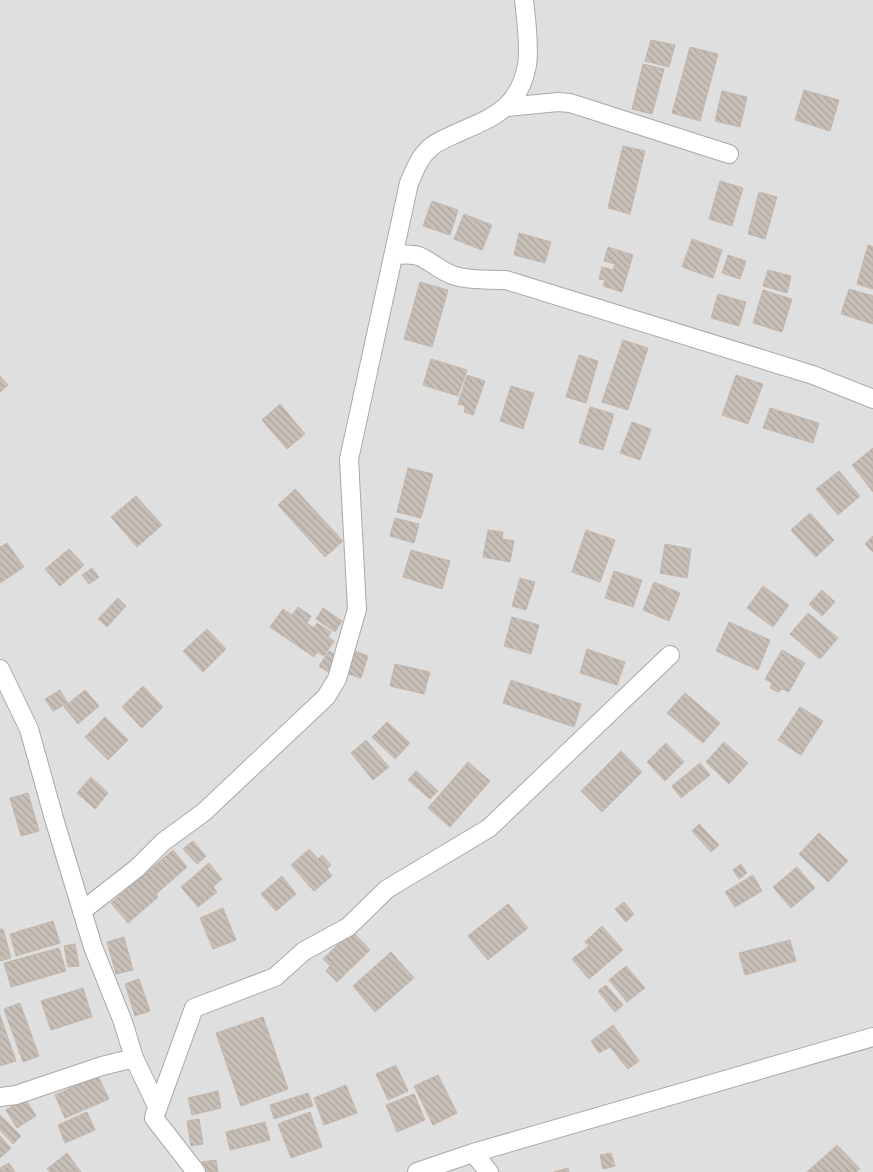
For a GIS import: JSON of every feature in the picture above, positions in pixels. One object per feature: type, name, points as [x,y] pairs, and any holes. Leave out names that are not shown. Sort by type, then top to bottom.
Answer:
[{"type":"street","points":[[82,911],[137,868],[163,842],[204,812],[326,697],[337,679],[357,609],[349,459],[409,183],[417,163],[431,147],[488,120],[507,107],[521,86],[527,63],[524,0]]},
{"type":"street","points":[[507,107],[558,102],[570,103],[729,154]]},
{"type":"street","points":[[394,255],[411,254],[420,256],[443,271],[457,276],[472,279],[506,280],[813,375],[873,399]]},
{"type":"street","points":[[154,1118],[194,1008],[275,977],[304,951],[348,927],[387,888],[489,828],[670,655]]},
{"type":"street","points":[[0,669],[29,729],[93,946],[123,1022],[134,1058],[157,1106],[154,1118]]},
{"type":"street","points":[[418,1172],[473,1153],[873,1037]]},
{"type":"street","points":[[0,1097],[16,1095],[102,1066],[134,1058]]},
{"type":"street","points":[[154,1118],[196,1172]]},
{"type":"street","points":[[473,1153],[489,1172]]},
{"type":"shaded area","points":[[0,0],[873,0],[873,1172],[0,1172]]},
{"type":"building","points":[[651,40],[675,45],[669,67],[645,61]]},
{"type":"building","points":[[690,47],[718,54],[700,121],[672,113]]},
{"type":"building","points":[[643,64],[664,69],[652,114],[632,109]]},
{"type":"building","points":[[804,90],[839,100],[830,131],[795,120]]},
{"type":"building","points":[[722,91],[747,97],[740,127],[715,121]]},
{"type":"building","points":[[623,146],[645,151],[630,214],[608,208]]},
{"type":"building","points":[[720,181],[743,188],[732,226],[709,219]]},
{"type":"building","points":[[759,192],[777,197],[765,239],[748,234]]},
{"type":"building","points":[[432,201],[458,210],[450,235],[423,226]]},
{"type":"building","points":[[464,214],[492,225],[482,250],[454,239]]},
{"type":"building","points":[[519,233],[551,242],[545,263],[514,255]]},
{"type":"building","points":[[692,239],[722,250],[713,278],[682,267]]},
{"type":"building","points":[[868,245],[873,247],[873,289],[857,284]]},
{"type":"building","points":[[608,247],[633,255],[622,292],[603,286],[605,280],[599,279],[602,267],[613,270],[615,264],[604,261]]},
{"type":"building","points":[[728,255],[746,261],[740,279],[722,273]]},
{"type":"building","points":[[768,270],[791,276],[787,293],[763,286]]},
{"type":"building","points":[[420,282],[448,290],[432,347],[404,339]]},
{"type":"building","points":[[849,289],[873,296],[873,324],[841,314]]},
{"type":"building","points":[[763,290],[792,299],[782,332],[753,323]]},
{"type":"building","points":[[718,294],[746,302],[739,326],[711,318]]},
{"type":"building","points":[[623,340],[648,348],[628,410],[602,402]]},
{"type":"building","points":[[579,355],[598,361],[586,403],[566,397]]},
{"type":"building","points":[[431,359],[467,370],[458,396],[423,385]]},
{"type":"building","points":[[467,375],[485,381],[473,415],[464,412],[465,406],[458,404]]},
{"type":"building","points":[[736,375],[763,384],[748,424],[722,415]]},
{"type":"building","points":[[0,376],[8,385],[0,392]]},
{"type":"building","points":[[511,386],[534,393],[523,429],[500,421]]},
{"type":"building","points":[[280,404],[305,434],[287,449],[262,420]]},
{"type":"building","points":[[590,407],[614,414],[603,450],[579,443]]},
{"type":"building","points":[[770,408],[819,423],[813,443],[763,428]]},
{"type":"building","points":[[632,422],[651,429],[640,460],[620,453]]},
{"type":"building","points":[[873,448],[873,492],[852,465]]},
{"type":"building","points":[[408,468],[433,474],[421,518],[397,512]]},
{"type":"building","points":[[839,471],[860,496],[838,515],[816,489]]},
{"type":"building","points":[[295,489],[343,541],[325,557],[278,505]]},
{"type":"building","points":[[136,496],[162,525],[137,547],[111,517]]},
{"type":"building","points":[[810,513],[834,540],[816,557],[791,530]]},
{"type":"building","points":[[395,518],[419,524],[414,543],[390,536]]},
{"type":"building","points":[[488,530],[503,532],[502,539],[514,541],[510,562],[483,557]]},
{"type":"building","points":[[586,530],[615,540],[600,582],[572,572]]},
{"type":"building","points":[[873,536],[873,552],[865,544]]},
{"type":"building","points":[[7,543],[24,567],[0,583],[0,547]]},
{"type":"building","points":[[665,544],[691,549],[687,578],[660,573]]},
{"type":"building","points":[[69,549],[84,565],[60,586],[45,569]]},
{"type":"building","points":[[411,550],[450,561],[442,589],[403,577]]},
{"type":"building","points":[[92,568],[99,577],[89,584],[82,575]]},
{"type":"building","points":[[614,571],[642,580],[633,607],[605,598]]},
{"type":"building","points":[[520,578],[535,582],[526,610],[512,606]]},
{"type":"building","points":[[654,582],[680,593],[669,621],[643,610]]},
{"type":"building","points":[[763,586],[789,605],[773,627],[747,608]]},
{"type":"building","points":[[822,590],[835,602],[822,616],[809,604]]},
{"type":"building","points":[[118,598],[126,606],[107,627],[98,619]]},
{"type":"building","points":[[298,607],[311,616],[307,623],[314,628],[317,623],[331,632],[328,637],[334,641],[324,656],[317,652],[314,657],[270,627],[283,609],[292,615]]},
{"type":"building","points":[[323,608],[342,621],[335,632],[316,619]]},
{"type":"building","points":[[808,613],[838,638],[820,659],[790,634]]},
{"type":"building","points":[[512,617],[539,625],[531,654],[504,646]]},
{"type":"building","points":[[729,622],[770,640],[758,670],[716,651]]},
{"type":"building","points":[[207,629],[226,649],[203,672],[183,651]]},
{"type":"building","points":[[587,649],[625,662],[617,685],[580,673]]},
{"type":"building","points":[[782,650],[805,663],[789,692],[782,689],[778,692],[770,688],[772,683],[765,679]]},
{"type":"building","points":[[329,651],[337,656],[328,672],[319,666]]},
{"type":"building","points":[[354,651],[368,656],[361,678],[347,674]]},
{"type":"building","points":[[395,664],[430,672],[424,694],[390,686]]},
{"type":"building","points":[[511,680],[581,704],[574,727],[503,703]]},
{"type":"building","points":[[143,686],[163,707],[142,728],[122,707]]},
{"type":"building","points":[[60,690],[68,703],[53,711],[45,699]]},
{"type":"building","points":[[85,690],[99,706],[78,724],[64,707]]},
{"type":"building","points":[[685,693],[720,723],[703,743],[667,713]]},
{"type":"building","points":[[800,707],[823,721],[801,755],[778,740]]},
{"type":"building","points":[[105,717],[128,740],[108,760],[85,737]]},
{"type":"building","points":[[387,722],[410,743],[395,759],[372,737]]},
{"type":"building","points":[[366,740],[389,767],[373,780],[351,753]]},
{"type":"building","points":[[724,742],[748,763],[729,784],[706,762]]},
{"type":"building","points":[[666,743],[684,762],[665,781],[647,762]]},
{"type":"building","points":[[621,751],[642,772],[602,812],[581,791]]},
{"type":"building","points":[[468,762],[490,781],[450,827],[428,808]]},
{"type":"building","points":[[700,763],[710,775],[681,798],[672,786]]},
{"type":"building","points":[[416,771],[438,791],[430,799],[408,780]]},
{"type":"building","points":[[91,777],[108,793],[95,809],[77,793]]},
{"type":"building","points":[[28,793],[39,831],[21,836],[10,798]]},
{"type":"building","points":[[699,824],[719,845],[711,852],[692,831]]},
{"type":"building","points":[[819,833],[848,861],[828,882],[799,854]]},
{"type":"building","points":[[193,841],[206,856],[197,864],[183,849]]},
{"type":"building","points":[[309,849],[318,859],[322,855],[331,865],[327,869],[332,876],[314,891],[291,865]]},
{"type":"building","points":[[173,850],[187,867],[156,894],[158,897],[128,923],[111,903]]},
{"type":"building","points":[[209,863],[222,879],[213,887],[217,892],[198,907],[181,887]]},
{"type":"building","points":[[741,864],[747,873],[739,879],[733,870]]},
{"type":"building","points":[[797,867],[815,888],[791,908],[773,887]]},
{"type":"building","points":[[753,875],[762,891],[735,907],[725,892]]},
{"type":"building","points":[[282,876],[296,894],[276,911],[261,894]]},
{"type":"building","points":[[624,902],[634,914],[626,922],[615,909]]},
{"type":"building","points":[[508,904],[528,928],[488,960],[468,936]]},
{"type":"building","points":[[223,908],[236,940],[213,949],[200,918]]},
{"type":"building","points":[[53,921],[60,943],[16,956],[10,934]]},
{"type":"building","points":[[602,926],[623,950],[589,979],[572,959],[589,946],[585,942]]},
{"type":"building","points":[[0,929],[3,929],[11,958],[0,961]]},
{"type":"building","points":[[352,931],[370,950],[337,982],[326,971],[330,966],[323,959]]},
{"type":"building","points":[[124,937],[133,970],[116,974],[107,942]]},
{"type":"building","points":[[790,940],[796,961],[745,975],[739,953]]},
{"type":"building","points":[[75,944],[79,966],[68,967],[64,946]]},
{"type":"building","points":[[59,948],[66,971],[11,987],[4,963]]},
{"type":"building","points":[[391,952],[414,978],[375,1012],[353,986]]},
{"type":"building","points":[[626,966],[645,988],[627,1002],[609,980]]},
{"type":"building","points":[[139,979],[150,1011],[135,1016],[125,984]]},
{"type":"building","points":[[606,985],[623,1005],[615,1012],[598,991]]},
{"type":"building","points":[[83,988],[92,1017],[51,1030],[41,1001]]},
{"type":"building","points":[[20,1003],[39,1056],[23,1062],[4,1009]]},
{"type":"building","points":[[0,1015],[16,1061],[0,1066]]},
{"type":"building","points":[[263,1017],[288,1089],[241,1106],[216,1033]]},
{"type":"building","points":[[613,1025],[639,1061],[628,1069],[610,1047],[599,1053],[591,1041]]},
{"type":"building","points":[[396,1065],[408,1091],[388,1100],[376,1074]]},
{"type":"building","points":[[438,1075],[457,1113],[433,1125],[414,1086]]},
{"type":"building","points":[[98,1076],[109,1099],[65,1118],[55,1095]]},
{"type":"building","points":[[346,1085],[357,1113],[324,1125],[314,1098]]},
{"type":"building","points":[[218,1091],[221,1108],[192,1115],[188,1098]]},
{"type":"building","points":[[308,1093],[313,1106],[274,1119],[270,1105]]},
{"type":"building","points":[[414,1094],[425,1120],[397,1132],[386,1105]]},
{"type":"building","points":[[25,1098],[36,1116],[17,1128],[6,1110]]},
{"type":"building","points":[[87,1112],[95,1130],[65,1143],[58,1125]]},
{"type":"building","points":[[310,1112],[322,1147],[291,1158],[278,1124]]},
{"type":"building","points":[[0,1115],[21,1136],[13,1144],[0,1130]]},
{"type":"building","points":[[199,1119],[203,1144],[191,1146],[187,1121]]},
{"type":"building","points":[[265,1122],[270,1140],[230,1150],[226,1132]]},
{"type":"building","points":[[0,1136],[11,1148],[0,1158]]},
{"type":"building","points":[[837,1145],[860,1169],[856,1172],[807,1172]]},
{"type":"building","points":[[67,1153],[81,1172],[50,1172],[47,1169]]},
{"type":"building","points":[[611,1153],[615,1166],[603,1169],[600,1155]]},
{"type":"building","points":[[216,1160],[218,1172],[203,1172],[202,1162]]},
{"type":"building","points":[[9,1163],[15,1172],[0,1172],[0,1168]]},
{"type":"building","points":[[568,1168],[569,1172],[554,1172]]}]
